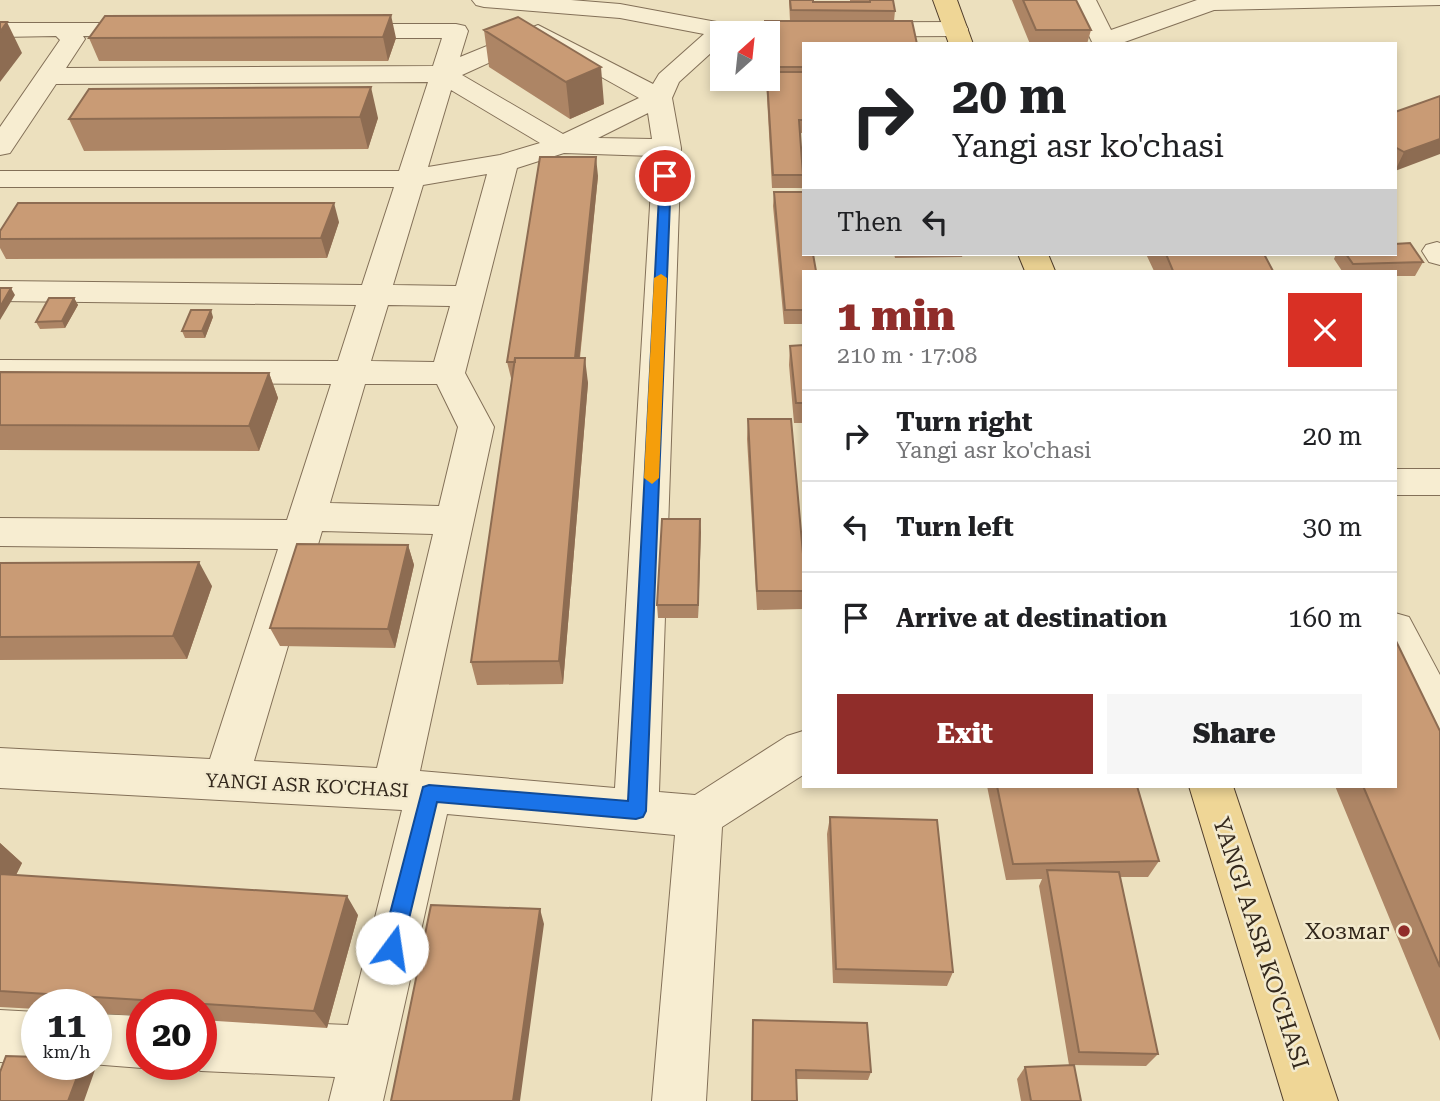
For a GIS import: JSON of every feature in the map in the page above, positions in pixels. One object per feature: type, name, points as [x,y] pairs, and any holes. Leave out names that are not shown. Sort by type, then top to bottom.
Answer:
[{"type":"main road","points":[[945,0],[958,37]]},
{"type":"main road","name":"YANGI AASR KO'CHASI","points":[[1211,788],[1311,1101]]},
{"type":"street","points":[[484,0],[620,10],[710,28]]},
{"type":"street","points":[[1084,0],[1105,42],[1207,2],[1434,0]]},
{"type":"street","points":[[509,2],[538,32],[659,98]]},
{"type":"street","points":[[0,146],[73,39],[62,29]]},
{"type":"street","points":[[0,30],[171,30]]},
{"type":"street","points":[[226,780],[456,31],[320,30]]},
{"type":"street","points":[[50,76],[443,74],[538,32]]},
{"type":"street","points":[[780,32],[958,37]]},
{"type":"street","points":[[636,811],[667,148],[659,98],[668,79],[710,41]]},
{"type":"street","points":[[443,74],[562,145],[667,148]]},
{"type":"street","points":[[0,179],[410,179],[504,163],[562,145],[659,98]]},
{"type":"street","points":[[356,1101],[412,791],[455,521],[476,427],[448,373],[504,163]]},
{"type":"street","points":[[0,291],[468,296]]},
{"type":"street","points":[[0,371],[448,373]]},
{"type":"street","points":[[1397,482],[1440,482]]},
{"type":"street","points":[[0,532],[455,521]]},
{"type":"street","points":[[1397,633],[1440,716]]},
{"type":"street","points":[[679,1101],[700,816],[802,751]]},
{"type":"street","name":"YANGI ASR KO'CHASI","points":[[0,768],[412,791],[700,816]]},
{"type":"street","points":[[0,1036],[21,1037]]},
{"type":"street","points":[[217,1046],[366,1052]]},
{"type":"building","points":[[790,0],[893,0],[895,11],[791,10]]},
{"type":"building","points":[[1023,0],[1076,0],[1091,30],[1036,30]]},
{"type":"building","points":[[391,15],[383,37],[89,38],[105,16]]},
{"type":"building","points":[[518,17],[601,67],[566,82],[484,30]]},
{"type":"building","points":[[780,21],[912,21],[917,42],[802,42],[802,67],[780,67]]},
{"type":"building","points":[[0,22],[7,22],[0,32]]},
{"type":"building","points":[[780,72],[802,72],[802,120],[799,120],[802,175],[773,175],[768,91],[780,91]]},
{"type":"building","points":[[371,87],[360,117],[69,119],[89,89]]},
{"type":"building","points":[[1440,96],[1440,139],[1404,152],[1397,148],[1397,111]]},
{"type":"building","points":[[540,157],[596,157],[575,358],[515,358],[515,362],[507,362]]},
{"type":"building","points":[[774,192],[802,192],[802,256],[813,256],[816,270],[802,270],[802,310],[785,310]]},
{"type":"building","points":[[18,203],[334,203],[321,238],[0,239],[0,231]]},
{"type":"building","points":[[1410,243],[1423,262],[1353,264],[1347,256],[1397,256],[1397,244]]},
{"type":"building","points":[[1167,256],[1265,256],[1272,270],[1173,270]]},
{"type":"building","points":[[0,288],[11,288],[0,307]]},
{"type":"building","points":[[49,298],[74,298],[62,321],[36,322]]},
{"type":"building","points":[[191,310],[211,310],[202,331],[182,331]]},
{"type":"building","points":[[802,345],[802,403],[796,403],[790,346]]},
{"type":"building","points":[[515,358],[585,358],[559,661],[471,662]]},
{"type":"building","points":[[0,372],[269,373],[249,426],[0,425]]},
{"type":"building","points":[[748,419],[791,419],[802,543],[802,591],[757,591]]},
{"type":"building","points":[[662,519],[700,519],[698,605],[657,605]]},
{"type":"building","points":[[297,544],[408,545],[388,629],[270,628]]},
{"type":"building","points":[[199,562],[173,636],[0,637],[0,563]]},
{"type":"building","points":[[1397,643],[1440,731],[1440,967],[1364,788],[1397,788]]},
{"type":"building","points":[[997,788],[1138,788],[1159,861],[1013,864]]},
{"type":"building","points":[[830,817],[937,820],[953,972],[836,969]]},
{"type":"building","points":[[1047,870],[1119,872],[1158,1054],[1079,1052]]},
{"type":"building","points":[[0,874],[347,896],[314,1011],[217,1005],[217,989],[126,989],[126,999],[112,998],[112,989],[0,991]]},
{"type":"building","points":[[431,905],[540,909],[513,1101],[391,1101]]},
{"type":"building","points":[[753,1020],[867,1023],[871,1072],[796,1070],[797,1101],[752,1101]]},
{"type":"building","points":[[6,1056],[21,1056],[21,1080],[76,1080],[68,1101],[0,1101],[0,1072]]},
{"type":"building","points":[[1074,1065],[1081,1101],[1031,1101],[1025,1067]]},
{"type":"slow traffic","points":[[652,478],[661,278]]},
{"type":"place","name":"Хозмаг","points":[[1404,931]]},
{"type":"route","points":[[392,948],[429,793],[636,811],[665,176]]}]
